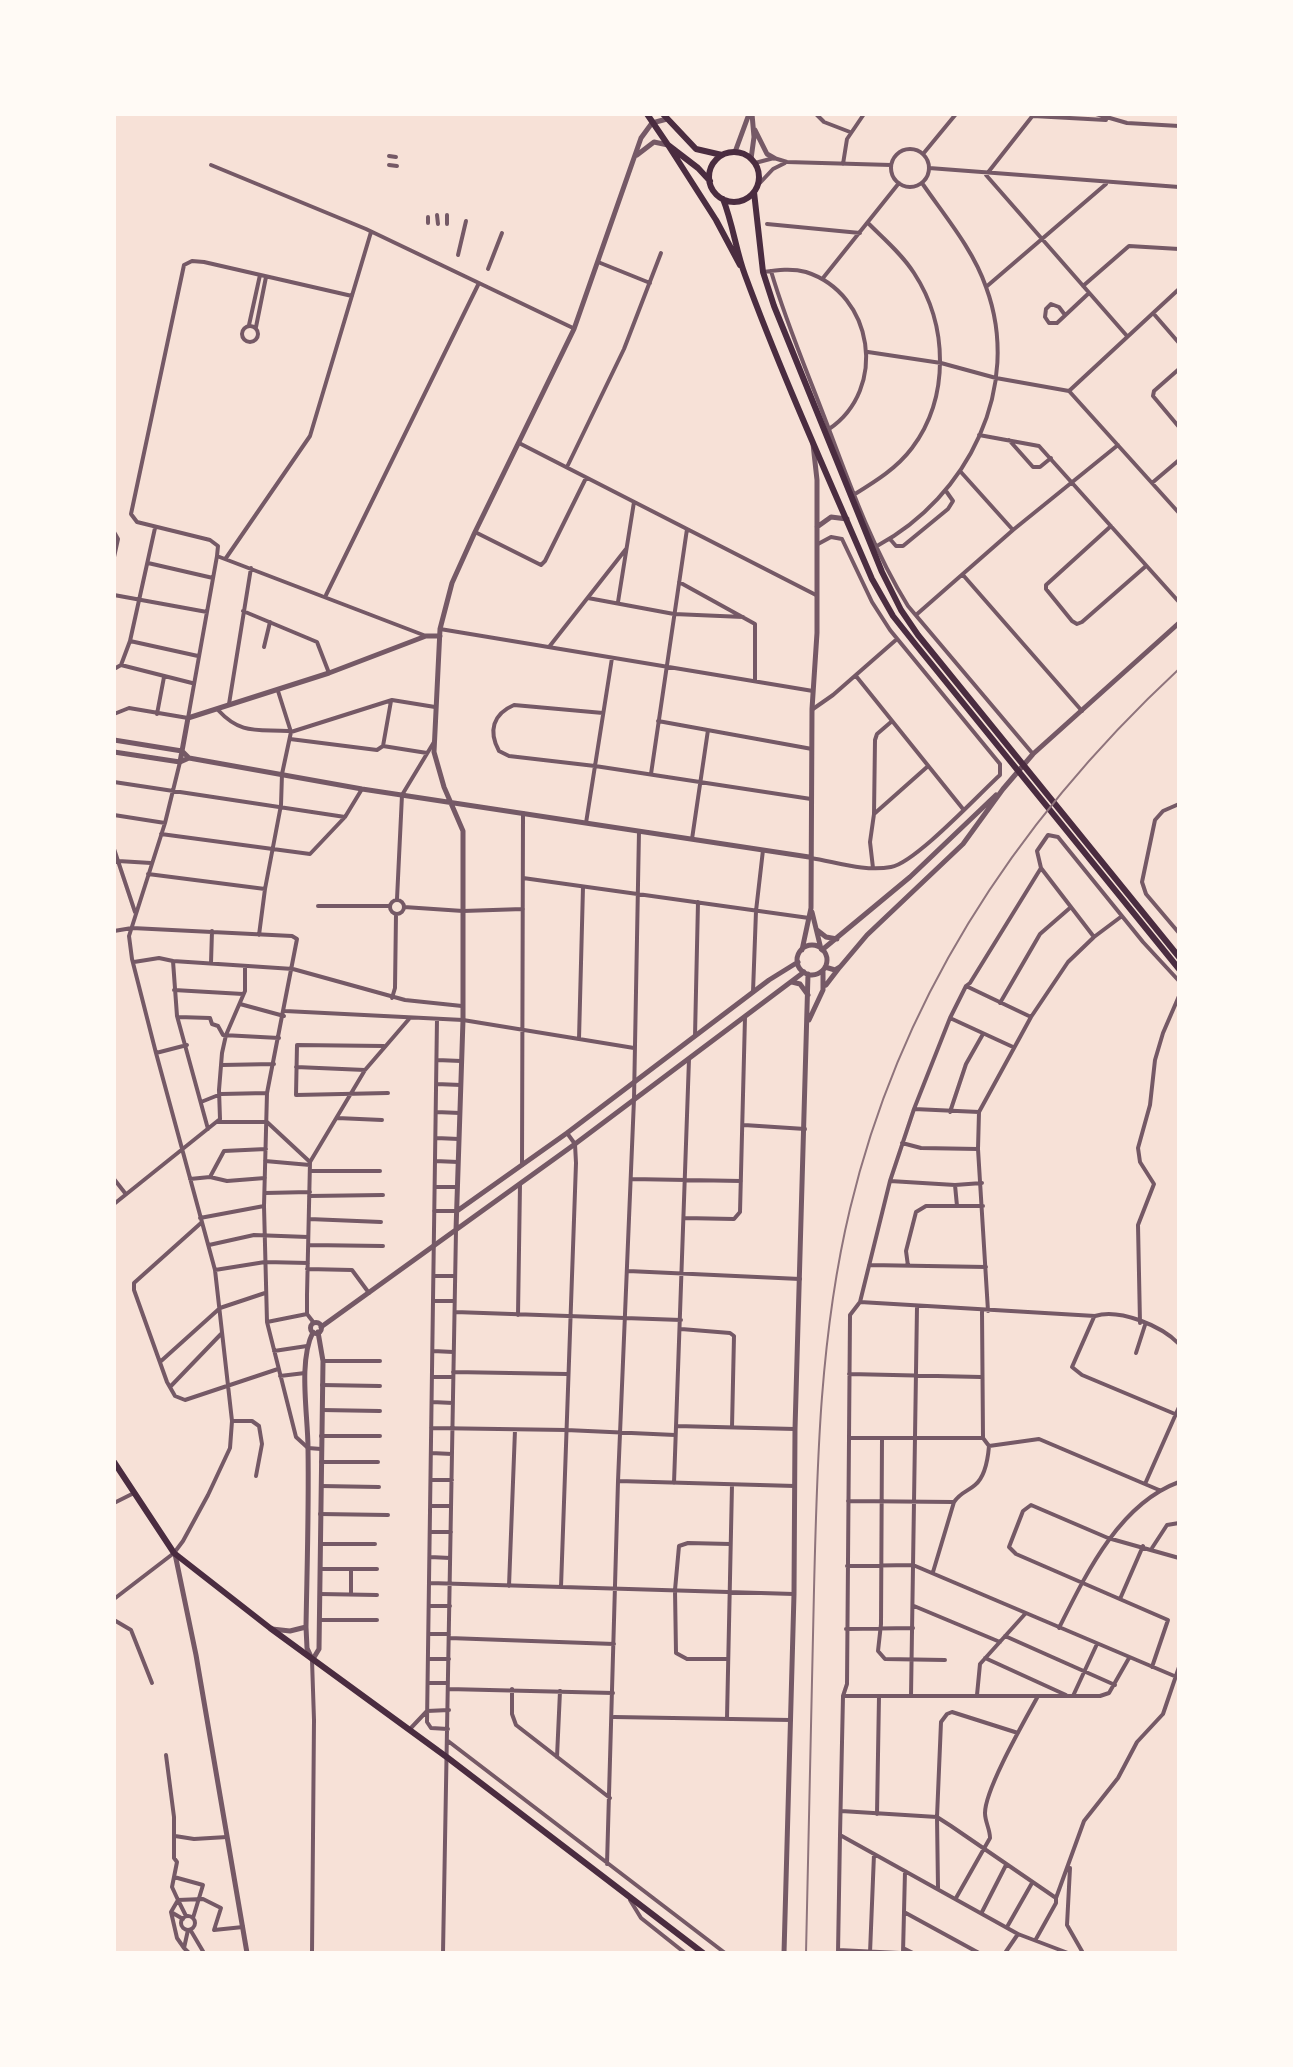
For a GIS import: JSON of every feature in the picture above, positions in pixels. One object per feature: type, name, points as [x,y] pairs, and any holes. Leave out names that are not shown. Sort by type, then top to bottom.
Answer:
[{"type":"main road","points":[[647,114],[711,212],[743,271],[872,579],[902,628],[1179,969]]},
{"type":"main road","points":[[665,116],[696,149],[722,155],[735,152],[753,161],[759,174],[756,189],[774,306],[823,431],[901,610],[1179,957]]},
{"type":"main road","points":[[668,145],[698,168],[710,181],[714,192],[723,199],[738,202],[756,189]]},
{"type":"main road","points":[[710,181],[712,166],[722,155]]},
{"type":"main road","points":[[723,199],[736,236],[743,271]]},
{"type":"main road","points":[[114,1462],[174,1553],[703,1953]]},
{"type":"street","points":[[750,114],[767,154],[774,158],[787,162],[891,165]]},
{"type":"street","points":[[735,152],[750,114]]},
{"type":"street","points":[[816,114],[824,122],[850,132]]},
{"type":"street","points":[[843,164],[850,132],[864,114]]},
{"type":"street","points":[[923,154],[956,114]]},
{"type":"street","points":[[1096,114],[1112,121]]},
{"type":"street","points":[[986,175],[1034,115],[1179,126]]},
{"type":"street","points":[[443,1953],[454,1276],[463,1020],[463,831],[437,765],[435,740],[440,633],[452,583],[574,329],[641,138],[652,123],[665,116]]},
{"type":"street","points":[[753,126],[753,161],[774,158]]},
{"type":"street","points":[[637,156],[654,142],[668,145]]},
{"type":"street","points":[[912,149],[923,154],[929,168],[922,183],[911,187],[893,177],[891,165],[897,154],[912,149]]},
{"type":"street","points":[[389,156],[396,157]]},
{"type":"street","points":[[756,189],[773,169],[787,162]]},
{"type":"street","points":[[211,165],[371,232],[574,329]]},
{"type":"street","points":[[389,165],[397,166]]},
{"type":"street","points":[[929,168],[986,175],[1179,187]]},
{"type":"street","points":[[986,175],[1127,336]]},
{"type":"street","points":[[823,279],[899,183]]},
{"type":"street","points":[[877,546],[927,511],[946,491],[990,415],[996,378],[997,340],[986,287],[967,250],[922,183]]},
{"type":"street","points":[[986,287],[1106,184]]},
{"type":"street","points":[[437,215],[438,224]]},
{"type":"street","points":[[447,215],[447,224]]},
{"type":"street","points":[[458,255],[466,221]]},
{"type":"street","points":[[855,494],[888,472],[911,450],[935,401],[941,363],[939,333],[916,275],[868,223]]},
{"type":"street","points":[[767,224],[860,233]]},
{"type":"street","points":[[226,558],[307,442],[371,232]]},
{"type":"street","points":[[488,269],[502,233]]},
{"type":"street","points":[[1083,286],[1129,246],[1179,249]]},
{"type":"street","points":[[567,468],[624,349],[661,253]]},
{"type":"street","points":[[114,1589],[116,1597],[174,1553],[198,1515],[228,1453],[232,1421],[215,1270],[156,1053],[129,936],[174,790],[218,546],[214,541],[137,522],[131,514],[184,265],[192,261],[352,296]]},
{"type":"street","points":[[598,262],[650,283]]},
{"type":"street","points":[[829,429],[841,421],[857,398],[866,374],[868,352],[864,330],[839,292],[823,279],[795,270],[767,271],[798,352],[855,494],[896,586],[916,615],[1033,755]]},
{"type":"street","points":[[263,276],[256,327],[258,337],[248,342],[242,334],[249,325],[263,276]]},
{"type":"street","points":[[326,596],[478,285]]},
{"type":"street","points":[[1069,391],[1179,289]]},
{"type":"street","points":[[1065,315],[1051,304],[1046,309],[1045,317],[1052,325],[1065,315],[1089,293]]},
{"type":"street","points":[[1153,313],[1179,343]]},
{"type":"street","points":[[249,325],[256,327]]},
{"type":"street","points":[[868,352],[941,363],[996,378],[1069,391],[1179,513]]},
{"type":"street","points":[[1179,369],[1153,394],[1179,427]]},
{"type":"street","points":[[979,435],[1039,446],[1179,602]]},
{"type":"street","points":[[812,438],[817,480],[818,596],[809,857],[811,908],[827,958],[823,990]]},
{"type":"street","points":[[1009,440],[1033,467],[1040,467],[1051,458]]},
{"type":"street","points":[[519,443],[818,596]]},
{"type":"street","points":[[916,615],[1013,530],[1118,445]]},
{"type":"street","points":[[1152,483],[1179,460]]},
{"type":"street","points":[[960,471],[1013,530]]},
{"type":"street","points":[[475,532],[541,565],[586,478]]},
{"type":"street","points":[[890,539],[896,546],[903,546],[948,509],[953,501],[946,491]]},
{"type":"street","points":[[618,603],[634,502]]},
{"type":"street","points":[[816,532],[826,519],[836,516],[847,519]]},
{"type":"street","points":[[1111,526],[1046,585],[1072,621],[1077,624],[1082,622],[1146,566]]},
{"type":"street","points":[[114,669],[121,665],[130,641],[155,528]]},
{"type":"street","points":[[651,774],[687,529]]},
{"type":"street","points":[[114,532],[118,539],[114,557]]},
{"type":"street","points":[[114,752],[180,762],[189,758],[362,789],[873,868],[891,867],[904,862],[963,809],[1000,775],[1001,766],[897,639],[872,602],[842,539],[831,537],[816,546]]},
{"type":"street","points":[[549,647],[626,549]]},
{"type":"street","points":[[217,556],[426,636]]},
{"type":"street","points":[[148,563],[213,578]]},
{"type":"street","points":[[228,706],[251,568]]},
{"type":"street","points":[[963,575],[1082,711]]},
{"type":"street","points":[[679,582],[757,626],[755,681]]},
{"type":"street","points":[[114,595],[207,612]]},
{"type":"street","points":[[588,598],[674,614],[743,617]]},
{"type":"street","points":[[243,611],[317,642],[329,673]]},
{"type":"street","points":[[264,647],[270,622]]},
{"type":"street","points":[[808,1021],[823,990],[840,967],[867,935],[963,844],[1012,777],[1179,623]]},
{"type":"street","points":[[114,714],[129,708],[188,718],[278,691],[440,633],[549,647],[814,691]]},
{"type":"street","points":[[812,709],[856,676],[897,639]]},
{"type":"street","points":[[130,641],[198,656]]},
{"type":"street","points":[[586,823],[612,658]]},
{"type":"street","points":[[121,665],[193,683]]},
{"type":"street","points":[[856,676],[963,809]]},
{"type":"street","points":[[157,714],[164,677]]},
{"type":"street","points":[[259,935],[281,805],[282,774],[290,739],[278,691]]},
{"type":"street","points":[[218,710],[231,724],[241,728],[290,731],[392,700],[438,707]]},
{"type":"street","points":[[383,746],[392,700]]},
{"type":"street","points":[[603,713],[514,705],[504,710],[493,726],[494,742],[503,754],[811,799]]},
{"type":"street","points":[[658,721],[812,749]]},
{"type":"street","points":[[873,868],[870,842],[874,814],[875,740],[877,734],[891,722]]},
{"type":"street","points":[[692,839],[708,730]]},
{"type":"street","points":[[290,739],[377,750],[383,746],[427,753]]},
{"type":"street","points":[[114,740],[182,751],[189,758]]},
{"type":"street","points":[[435,740],[402,795],[397,899],[404,907],[463,911],[523,909]]},
{"type":"street","points":[[874,814],[927,767]]},
{"type":"street","points":[[114,782],[345,817]]},
{"type":"street","points":[[161,834],[313,853],[345,817],[362,789]]},
{"type":"street","points":[[822,949],[910,877],[1003,789]]},
{"type":"street","points":[[1179,804],[1163,811],[1155,820],[1142,882],[1146,894],[1179,933]]},
{"type":"street","points":[[522,1165],[523,813]]},
{"type":"street","points":[[114,815],[165,823]]},
{"type":"street","points":[[607,1864],[618,1481],[634,1099],[639,831]]},
{"type":"street","points":[[1094,937],[1041,868],[1038,847],[1048,835],[1055,835],[1179,981]]},
{"type":"street","points":[[114,849],[136,914]]},
{"type":"street","points":[[753,992],[756,911],[763,850]]},
{"type":"street","points":[[116,862],[151,863]]},
{"type":"street","points":[[913,1953],[838,1951],[843,1696],[847,1684],[850,1315],[860,1302],[902,1143],[950,1018],[966,986],[1041,868]]},
{"type":"street","points":[[148,874],[265,889]]},
{"type":"street","points":[[523,878],[809,918]]},
{"type":"street","points":[[579,1039],[583,887]]},
{"type":"street","points":[[390,906],[397,899]]},
{"type":"street","points":[[695,1036],[698,902]]},
{"type":"street","points":[[318,906],[390,906]]},
{"type":"street","points":[[390,906],[396,914],[395,988],[392,998]]},
{"type":"street","points":[[396,914],[402,912],[404,907]]},
{"type":"street","points":[[1000,1003],[1040,934],[1071,907]]},
{"type":"street","points":[[434,1211],[457,1211],[798,962],[811,908]]},
{"type":"street","points":[[933,1573],[954,1502],[980,1479],[988,1458],[989,1446],[983,1438],[981,1377],[986,1267],[978,1149],[979,1112],[1031,1017],[1068,962],[1122,916]]},
{"type":"street","points":[[114,931],[132,928],[296,937],[293,969],[267,1093],[265,1293],[267,1322],[296,1437],[308,1448],[321,1449]]},
{"type":"street","points":[[816,929],[826,937],[838,939]]},
{"type":"street","points":[[211,963],[212,931]]},
{"type":"street","points":[[802,950],[813,946],[822,949]]},
{"type":"street","points":[[134,962],[159,958],[293,969],[392,998],[462,1006]]},
{"type":"street","points":[[173,961],[178,1017],[208,1129]]},
{"type":"street","points":[[784,1953],[794,1594],[795,1429],[808,1021],[806,973],[798,962]]},
{"type":"street","points":[[114,1204],[217,1122],[221,1115],[226,1035],[246,987],[245,966]]},
{"type":"street","points":[[317,1331],[791,982],[806,973],[815,975],[824,969],[840,967]]},
{"type":"street","points":[[791,982],[800,984],[808,996]]},
{"type":"street","points":[[966,986],[1031,1017]]},
{"type":"street","points":[[174,990],[243,994]]},
{"type":"street","points":[[1136,1353],[1142,1324],[1138,1225],[1154,1184],[1140,1162],[1138,1148],[1150,1105],[1155,1060],[1179,996]]},
{"type":"street","points":[[240,1003],[284,1013],[463,1020],[634,1048]]},
{"type":"street","points":[[178,1017],[210,1018],[221,1034],[279,1038]]},
{"type":"street","points":[[684,1218],[736,1218],[741,1208],[745,1017]]},
{"type":"street","points":[[312,1953],[314,1720],[312,1660],[307,1648],[306,1627],[306,1373],[307,1346],[319,1324],[314,1323],[307,1314],[310,1166],[365,1070],[410,1018]]},
{"type":"street","points":[[950,1018],[1014,1047]]},
{"type":"street","points":[[437,1019],[427,1711],[429,1727],[448,1729]]},
{"type":"street","points":[[950,1112],[966,1064],[983,1034]]},
{"type":"street","points":[[156,1053],[187,1045]]},
{"type":"street","points":[[384,1046],[297,1045],[296,1095],[388,1093]]},
{"type":"street","points":[[674,1483],[689,1059]]},
{"type":"street","points":[[437,1060],[461,1061]]},
{"type":"street","points":[[222,1065],[274,1064]]},
{"type":"street","points":[[296,1067],[365,1070]]},
{"type":"street","points":[[436,1084],[461,1085]]},
{"type":"street","points":[[201,1102],[221,1094],[267,1093]]},
{"type":"street","points":[[914,1109],[979,1112]]},
{"type":"street","points":[[436,1112],[460,1113]]},
{"type":"street","points":[[337,1118],[382,1120]]},
{"type":"street","points":[[217,1122],[267,1122],[310,1166]]},
{"type":"street","points":[[744,1125],[805,1129]]},
{"type":"street","points":[[561,1587],[575,1144],[567,1133]]},
{"type":"street","points":[[436,1138],[459,1139]]},
{"type":"street","points":[[902,1143],[921,1148],[978,1149]]},
{"type":"street","points":[[210,1177],[224,1151],[266,1149]]},
{"type":"street","points":[[265,1161],[380,1171]]},
{"type":"street","points":[[435,1161],[458,1162]]},
{"type":"street","points":[[190,1179],[210,1177],[227,1181],[265,1178]]},
{"type":"street","points":[[114,1179],[125,1193]]},
{"type":"street","points":[[631,1179],[741,1181]]},
{"type":"street","points":[[890,1181],[955,1185],[982,1183]]},
{"type":"street","points":[[518,1315],[520,1184]]},
{"type":"street","points":[[955,1185],[957,1206]]},
{"type":"street","points":[[435,1187],[457,1187]]},
{"type":"street","points":[[265,1193],[383,1195]]},
{"type":"street","points":[[264,1206],[201,1220],[134,1283],[134,1290],[175,1396],[185,1400],[278,1369]]},
{"type":"street","points":[[908,1266],[906,1251],[916,1212],[926,1206],[983,1206]]},
{"type":"street","points":[[309,1219],[381,1222]]},
{"type":"street","points":[[209,1245],[254,1235],[308,1237]]},
{"type":"street","points":[[308,1245],[383,1246]]},
{"type":"street","points":[[215,1270],[265,1262],[352,1270],[370,1294]]},
{"type":"street","points":[[869,1265],[986,1267]]},
{"type":"street","points":[[628,1271],[800,1279]]},
{"type":"street","points":[[434,1276],[454,1276]]},
{"type":"street","points":[[160,1362],[220,1308],[265,1293]]},
{"type":"street","points":[[434,1301],[454,1301]]},
{"type":"street","points":[[860,1302],[1095,1316],[1103,1313],[1166,1333],[1179,1344]]},
{"type":"street","points":[[911,1696],[917,1307]]},
{"type":"street","points":[[454,1312],[681,1320]]},
{"type":"street","points":[[267,1322],[307,1314]]},
{"type":"street","points":[[1095,1316],[1072,1367],[1082,1375],[1175,1414]]},
{"type":"street","points":[[680,1329],[730,1333],[734,1336],[732,1427]]},
{"type":"street","points":[[312,1660],[319,1649],[320,1594],[323,1361],[317,1331]]},
{"type":"street","points":[[170,1387],[222,1333]]},
{"type":"street","points":[[274,1351],[307,1346]]},
{"type":"street","points":[[433,1351],[453,1352]]},
{"type":"street","points":[[323,1361],[380,1361]]},
{"type":"street","points":[[280,1376],[306,1373]]},
{"type":"street","points":[[432,1377],[453,1374],[568,1374]]},
{"type":"street","points":[[849,1374],[981,1377]]},
{"type":"street","points":[[322,1385],[380,1386]]},
{"type":"street","points":[[432,1402],[453,1403]]},
{"type":"street","points":[[1145,1484],[1179,1407]]},
{"type":"street","points":[[322,1410],[380,1411]]},
{"type":"street","points":[[232,1421],[252,1421],[259,1426],[262,1441],[256,1476]]},
{"type":"street","points":[[676,1426],[795,1429]]},
{"type":"street","points":[[431,1428],[675,1435]]},
{"type":"street","points":[[509,1586],[515,1430]]},
{"type":"street","points":[[321,1436],[380,1436]]},
{"type":"street","points":[[849,1438],[983,1438]]},
{"type":"street","points":[[882,1438],[878,1647],[882,1657],[945,1660]]},
{"type":"street","points":[[989,1446],[1039,1439],[1159,1490]]},
{"type":"street","points":[[431,1453],[452,1454]]},
{"type":"street","points":[[321,1462],[378,1462]]},
{"type":"street","points":[[431,1480],[452,1480]]},
{"type":"street","points":[[618,1481],[795,1486]]},
{"type":"street","points":[[1059,1628],[1108,1538],[1159,1490],[1179,1482]]},
{"type":"street","points":[[727,1718],[732,1485]]},
{"type":"street","points":[[321,1486],[379,1487]]},
{"type":"street","points":[[114,1503],[136,1492]]},
{"type":"street","points":[[848,1501],[954,1502]]},
{"type":"street","points":[[1152,1667],[1168,1620],[1010,1550],[1023,1511],[1031,1505],[1108,1538],[1179,1558]]},
{"type":"street","points":[[431,1506],[451,1506]]},
{"type":"street","points":[[320,1514],[388,1515]]},
{"type":"street","points":[[1152,1548],[1170,1522],[1179,1523]]},
{"type":"street","points":[[430,1532],[451,1532]]},
{"type":"street","points":[[727,1659],[683,1658],[676,1653],[675,1590],[679,1546],[688,1543],[730,1544]]},
{"type":"street","points":[[320,1544],[375,1544]]},
{"type":"street","points":[[1120,1599],[1144,1546]]},
{"type":"street","points":[[174,1553],[196,1655],[247,1953]]},
{"type":"street","points":[[430,1557],[450,1558]]},
{"type":"street","points":[[847,1566],[913,1565],[1177,1677]]},
{"type":"street","points":[[320,1569],[377,1569]]},
{"type":"street","points":[[351,1569],[351,1595]]},
{"type":"street","points":[[430,1583],[794,1594]]},
{"type":"street","points":[[320,1594],[377,1595]]},
{"type":"street","points":[[429,1606],[450,1606]]},
{"type":"street","points":[[914,1606],[1000,1642]]},
{"type":"street","points":[[977,1695],[978,1667],[1025,1614]]},
{"type":"street","points":[[114,1620],[131,1630],[152,1683]]},
{"type":"street","points":[[319,1620],[377,1620]]},
{"type":"street","points":[[270,1628],[290,1631],[306,1627]]},
{"type":"street","points":[[846,1629],[913,1628]]},
{"type":"street","points":[[429,1634],[614,1644]]},
{"type":"street","points":[[1005,1636],[1115,1685]]},
{"type":"street","points":[[1070,1696],[1097,1644]]},
{"type":"street","points":[[985,1658],[1070,1696]]},
{"type":"street","points":[[843,1696],[1105,1696],[1115,1685],[1129,1658]]},
{"type":"street","points":[[428,1659],[449,1659]]},
{"type":"street","points":[[1036,1939],[1056,1903],[1084,1821],[1118,1778],[1137,1742],[1163,1714],[1179,1667]]},
{"type":"street","points":[[428,1683],[613,1693]]},
{"type":"street","points":[[512,1689],[512,1714],[516,1725],[610,1798]]},
{"type":"street","points":[[557,1757],[560,1691]]},
{"type":"street","points":[[877,1814],[879,1696]]},
{"type":"street","points":[[956,1898],[991,1834],[985,1815],[987,1805],[1018,1733],[1038,1696]]},
{"type":"street","points":[[409,1730],[427,1711],[449,1710]]},
{"type":"street","points":[[938,1888],[940,1727],[947,1714],[962,1714],[1018,1733]]},
{"type":"street","points":[[613,1717],[791,1720]]},
{"type":"street","points":[[448,1741],[725,1953]]},
{"type":"street","points":[[166,1755],[175,1836],[174,1858],[177,1862],[172,1887],[184,1917],[182,1927],[190,1930],[204,1953]]},
{"type":"street","points":[[841,1811],[937,1817],[1056,1898]]},
{"type":"street","points":[[840,1835],[1018,1934],[1068,1953]]},
{"type":"street","points":[[175,1836],[194,1839],[227,1837]]},
{"type":"street","points":[[870,1952],[874,1854]]},
{"type":"street","points":[[982,1912],[1006,1865]]},
{"type":"street","points":[[1069,1865],[1071,1883],[1067,1925],[1083,1953]]},
{"type":"street","points":[[902,1951],[905,1870]]},
{"type":"street","points":[[174,1877],[203,1885],[193,1918],[196,1924],[190,1930],[184,1948]]},
{"type":"street","points":[[1007,1927],[1032,1883]]},
{"type":"street","points":[[629,1897],[641,1918],[685,1953]]},
{"type":"street","points":[[178,1900],[200,1899],[217,1904],[221,1908],[214,1930],[243,1927]]},
{"type":"street","points":[[178,1900],[171,1912],[177,1938],[189,1953]]},
{"type":"street","points":[[171,1912],[193,1918]]},
{"type":"street","points":[[904,1912],[979,1953]]},
{"type":"street","points":[[1005,1953],[1018,1934]]},
{"type":"railway","points":[[806,1953],[815,1542],[822,1398],[840,1256],[872,1130],[901,1055],[935,983],[974,914],[1018,848],[1068,786],[1121,726],[1179,669]]}]
